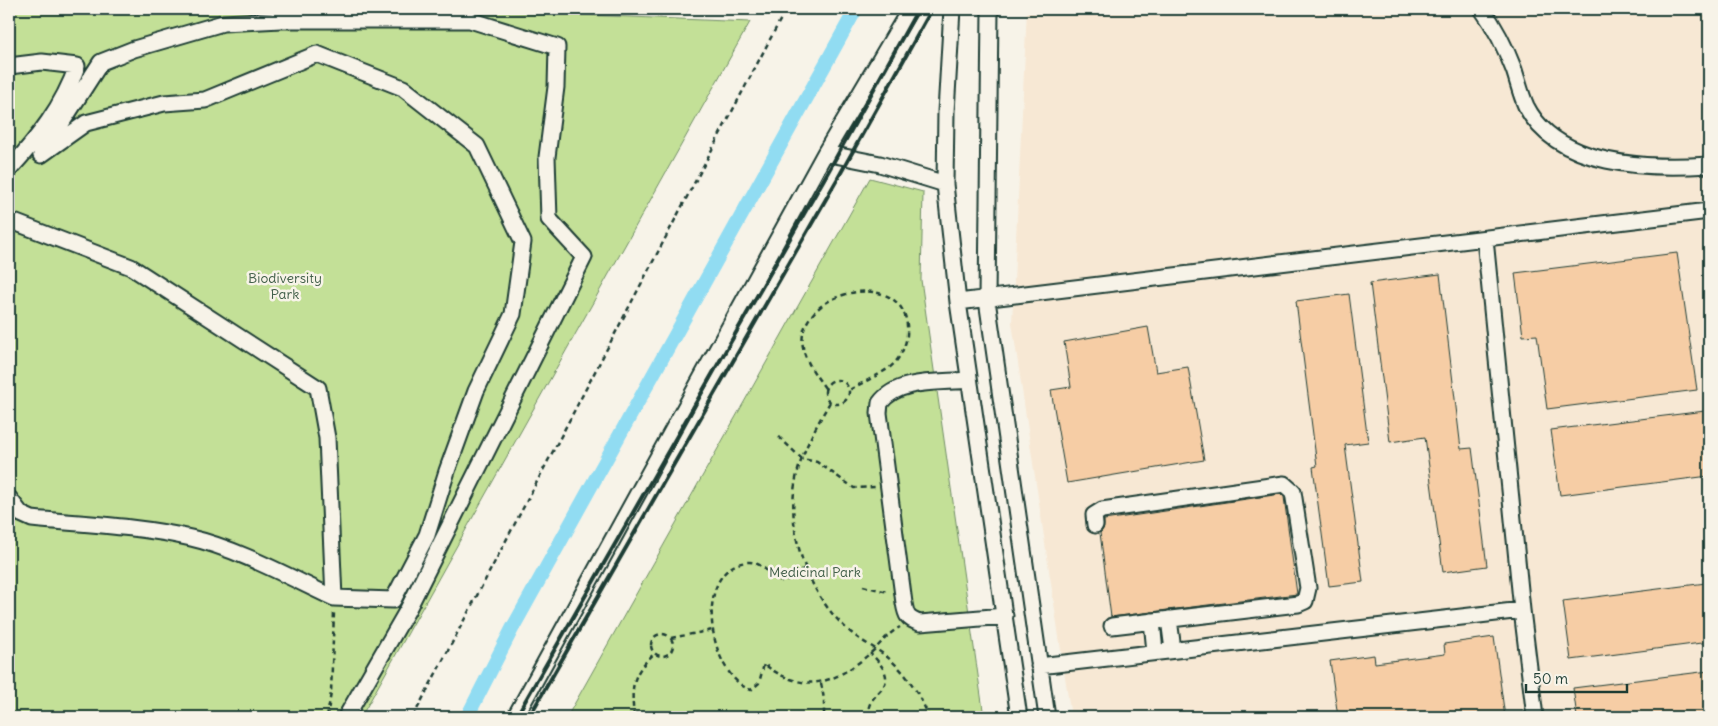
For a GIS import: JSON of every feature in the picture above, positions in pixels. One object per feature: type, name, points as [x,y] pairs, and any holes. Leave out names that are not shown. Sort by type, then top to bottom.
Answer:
[{"type":"street","points":[[515,717],[825,153],[910,9]]},
{"type":"street","points":[[952,9],[946,112],[945,184],[958,302],[1019,717]]},
{"type":"street","points":[[990,9],[986,300],[1047,717]]},
{"type":"street","points":[[1482,9],[1514,68],[1526,105],[1536,123],[1549,134],[1576,149],[1625,164],[1659,167],[1709,164]]},
{"type":"street","points":[[9,498],[21,514],[32,520],[130,527],[192,538],[226,550],[334,598],[393,600],[427,535],[446,471],[476,391],[513,314],[523,242],[477,146],[403,88],[317,54],[205,100],[164,102],[86,123],[41,155],[101,62],[134,49],[222,23],[281,20],[470,20],[557,47],[556,87],[547,157],[548,219],[584,257],[407,611],[346,717]]},
{"type":"street","points":[[9,66],[42,62],[77,66],[68,93],[31,145],[9,170]]},
{"type":"street","points":[[825,153],[880,164],[945,184]]},
{"type":"street","points":[[958,302],[1709,211]]},
{"type":"street","points":[[9,220],[131,267],[318,388],[327,438],[334,598]]},
{"type":"street","points":[[1485,239],[1522,610],[1535,717]]},
{"type":"street","points":[[969,380],[905,386],[892,390],[884,397],[880,404],[879,413],[906,615],[911,620],[920,623],[1005,616]]},
{"type":"street","points":[[1095,526],[1094,515],[1102,510],[1284,484],[1293,492],[1308,588],[1305,601],[1298,604],[1112,626]]},
{"type":"street","points":[[1039,666],[1522,610]]},
{"type":"street","points":[[1170,619],[1173,650]]},
{"type":"street","points":[[1152,621],[1155,652]]},
{"type":"path","points":[[413,717],[786,9]]},
{"type":"path","points":[[854,291],[881,293],[895,302],[904,315],[907,331],[906,345],[891,367],[850,390],[846,401],[838,404],[830,402],[825,396],[825,388],[811,368],[804,351],[803,333],[813,313],[836,298],[854,291]]},
{"type":"path","points":[[825,388],[830,382],[838,379],[846,382],[850,390]]},
{"type":"path","points":[[830,402],[815,428],[795,483],[795,521],[798,544],[805,568],[815,587],[830,608],[853,635],[875,649],[901,670],[919,692],[929,717]]},
{"type":"path","points":[[779,437],[802,460],[817,462],[854,488],[889,487]]},
{"type":"path","points":[[805,568],[784,582],[773,577],[756,563],[738,564],[730,568],[722,576],[712,600],[712,630],[721,660],[735,680],[744,687],[751,690],[756,686],[764,664],[776,674],[790,680],[812,684],[820,683],[843,674],[875,649],[892,631],[911,620]]},
{"type":"path","points":[[863,586],[903,595]]},
{"type":"path","points":[[327,717],[331,694],[334,598]]},
{"type":"path","points":[[671,638],[712,630]]},
{"type":"path","points":[[665,634],[671,638],[674,645],[671,652],[661,656],[654,653],[651,646],[655,636],[665,634]]},
{"type":"path","points":[[634,717],[631,692],[634,679],[640,668],[654,653]]},
{"type":"path","points":[[870,653],[881,663],[886,676],[885,685],[870,702],[867,710],[870,717]]},
{"type":"path","points":[[820,683],[824,699],[824,717]]},
{"type":"shaded area","points":[[1027,9],[1709,9],[1709,717],[1071,717],[1012,323]]},
{"type":"green space","name":"Biodiversity Park","points":[[9,9],[439,9],[750,22],[361,717],[9,717]]},
{"type":"green space","name":"Medicinal Park","points":[[870,178],[923,192],[921,280],[984,717],[567,717]]},
{"type":"building","points":[[1677,253],[1697,390],[1547,409],[1537,335],[1523,336],[1515,273]]},
{"type":"building","points":[[1440,274],[1461,449],[1472,448],[1487,566],[1443,572],[1425,437],[1390,442],[1370,283]]},
{"type":"building","points":[[1349,294],[1368,442],[1345,445],[1363,582],[1329,586],[1313,467],[1317,466],[1296,301]]},
{"type":"building","points":[[1148,327],[1156,372],[1188,367],[1204,460],[1067,483],[1051,390],[1071,387],[1064,342]]},
{"type":"building","points":[[1705,411],[1709,446],[1709,476],[1560,495],[1551,430]]},
{"type":"building","points":[[1281,494],[1284,497],[1297,594],[1111,617],[1100,533],[1104,528],[1104,520]]},
{"type":"building","points":[[1706,583],[1709,611],[1709,642],[1571,660],[1563,601]]},
{"type":"building","points":[[1494,637],[1505,717],[1338,717],[1330,661],[1374,655],[1375,663],[1445,654],[1444,644]]},
{"type":"building","points":[[1709,671],[1709,717],[1577,717],[1573,688]]},
{"type":"waterway","points":[[467,717],[512,629],[856,9]]},
{"type":"railway","points":[[516,717],[828,172],[918,9]]},
{"type":"railway","points":[[529,717],[838,178],[932,9]]}]
